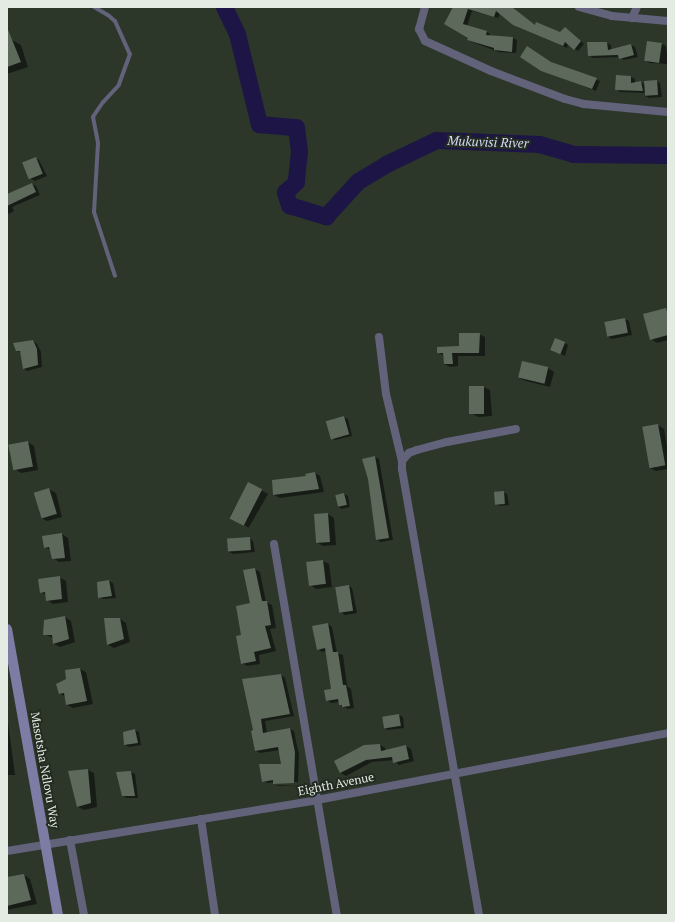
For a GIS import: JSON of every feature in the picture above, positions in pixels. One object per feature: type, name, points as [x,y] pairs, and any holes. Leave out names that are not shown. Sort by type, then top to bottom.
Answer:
[{"type":"street","points":[[425,7],[419,29],[425,41],[491,71],[565,99],[584,104],[668,112]]},
{"type":"street","points":[[578,7],[612,16],[668,21]]},
{"type":"street","points":[[632,18],[637,7]]},
{"type":"street","points":[[378,337],[386,394],[402,461],[402,470],[479,915]]},
{"type":"street","points":[[402,461],[409,453],[447,442],[516,428]]},
{"type":"street","points":[[274,544],[337,915]]},
{"type":"street","name":"Masotsha Ndlovu Way","points":[[7,629],[58,915]]},
{"type":"street","name":"Eighth Avenue","points":[[7,851],[317,800],[668,734]]},
{"type":"street","points":[[201,819],[215,915]]},
{"type":"street","points":[[70,840],[84,915]]},
{"type":"lane","points":[[94,7],[115,21],[130,54],[119,85],[103,102],[93,117],[98,143],[94,212],[115,276]]},
{"type":"building","points":[[453,7],[512,7],[535,25],[536,22],[560,32],[565,27],[581,41],[574,50],[565,42],[563,46],[513,25],[496,11],[494,17],[468,9],[463,24],[487,31],[486,35],[513,37],[512,52],[494,50],[494,48],[467,40],[468,38],[444,24]]},
{"type":"building","points":[[7,27],[21,62],[7,67]]},
{"type":"building","points":[[647,41],[662,43],[659,63],[644,61]]},
{"type":"building","points":[[587,42],[607,42],[608,50],[631,44],[634,55],[619,59],[618,55],[588,56]]},
{"type":"building","points":[[527,46],[551,62],[597,78],[592,89],[541,71],[520,57]]},
{"type":"building","points":[[616,75],[631,76],[631,83],[641,81],[643,91],[615,90]]},
{"type":"building","points":[[657,80],[658,95],[645,96],[644,81]]},
{"type":"building","points":[[36,157],[43,174],[29,179],[22,163]]},
{"type":"building","points":[[32,183],[36,192],[7,206],[7,194]]},
{"type":"building","points":[[666,308],[668,315],[668,335],[650,340],[643,314]]},
{"type":"building","points":[[625,318],[628,333],[607,337],[604,322]]},
{"type":"building","points":[[459,333],[480,333],[479,353],[452,353],[453,364],[444,364],[443,353],[437,353],[437,347],[459,346]]},
{"type":"building","points":[[555,338],[565,342],[560,354],[550,350]]},
{"type":"building","points":[[33,340],[37,349],[38,365],[23,369],[20,351],[16,351],[13,343]]},
{"type":"building","points":[[522,361],[548,367],[544,384],[518,378]]},
{"type":"building","points":[[469,386],[484,386],[484,414],[469,414]]},
{"type":"building","points":[[344,416],[349,434],[331,440],[326,421]]},
{"type":"building","points":[[658,424],[665,465],[650,468],[642,427]]},
{"type":"building","points":[[28,441],[33,467],[13,470],[8,445]]},
{"type":"building","points":[[375,456],[389,538],[376,540],[368,479],[362,459]]},
{"type":"building","points":[[315,472],[319,489],[273,495],[272,480],[306,476],[305,474]]},
{"type":"building","points":[[248,482],[262,489],[244,526],[229,519]]},
{"type":"building","points":[[49,488],[57,514],[42,518],[34,493]]},
{"type":"building","points":[[504,491],[505,504],[495,505],[494,492]]},
{"type":"building","points":[[344,493],[347,505],[338,507],[335,495]]},
{"type":"building","points":[[328,513],[330,542],[316,543],[314,514]]},
{"type":"building","points":[[62,533],[65,558],[52,559],[49,547],[44,548],[42,536]]},
{"type":"building","points":[[250,537],[251,550],[228,552],[227,539]]},
{"type":"building","points":[[323,560],[326,584],[309,586],[306,562]]},
{"type":"building","points":[[255,568],[262,601],[267,601],[271,625],[265,626],[271,648],[254,652],[256,661],[241,664],[236,636],[241,635],[236,606],[250,603],[243,570]]},
{"type":"building","points":[[60,576],[62,599],[46,601],[45,592],[40,593],[38,579]]},
{"type":"building","points":[[109,580],[112,596],[98,598],[97,582]]},
{"type":"building","points":[[349,585],[353,611],[339,613],[335,587]]},
{"type":"building","points":[[65,616],[69,639],[53,644],[52,635],[43,635],[44,620]]},
{"type":"building","points":[[104,618],[120,618],[124,639],[107,645]]},
{"type":"building","points":[[328,623],[333,652],[338,652],[343,685],[346,685],[350,706],[342,707],[342,705],[339,705],[338,699],[326,701],[324,690],[331,689],[325,648],[317,650],[312,626]]},
{"type":"building","points":[[80,668],[87,701],[66,705],[64,693],[59,694],[56,684],[66,679],[65,670]]},
{"type":"building","points":[[281,674],[290,714],[261,719],[263,733],[290,728],[295,752],[294,783],[273,784],[273,780],[262,782],[259,764],[281,764],[278,747],[255,751],[251,731],[253,730],[242,679]]},
{"type":"building","points":[[399,714],[401,726],[384,729],[382,717]]},
{"type":"building","points":[[135,729],[138,743],[124,745],[123,732]]},
{"type":"building","points":[[380,744],[381,751],[406,745],[409,759],[393,763],[392,757],[366,760],[340,773],[334,761],[364,745]]},
{"type":"building","points":[[88,769],[91,803],[77,807],[68,771]]},
{"type":"building","points":[[131,771],[135,796],[122,796],[116,772]]},
{"type":"building","points":[[24,874],[31,900],[7,906],[7,877]]},
{"type":"waterway","name":"Mukuvisi River","points":[[224,7],[237,34],[259,124],[296,127],[299,151],[296,182],[285,192],[289,205],[326,216],[358,181],[386,164],[436,140],[539,144],[573,154],[668,155]]}]
